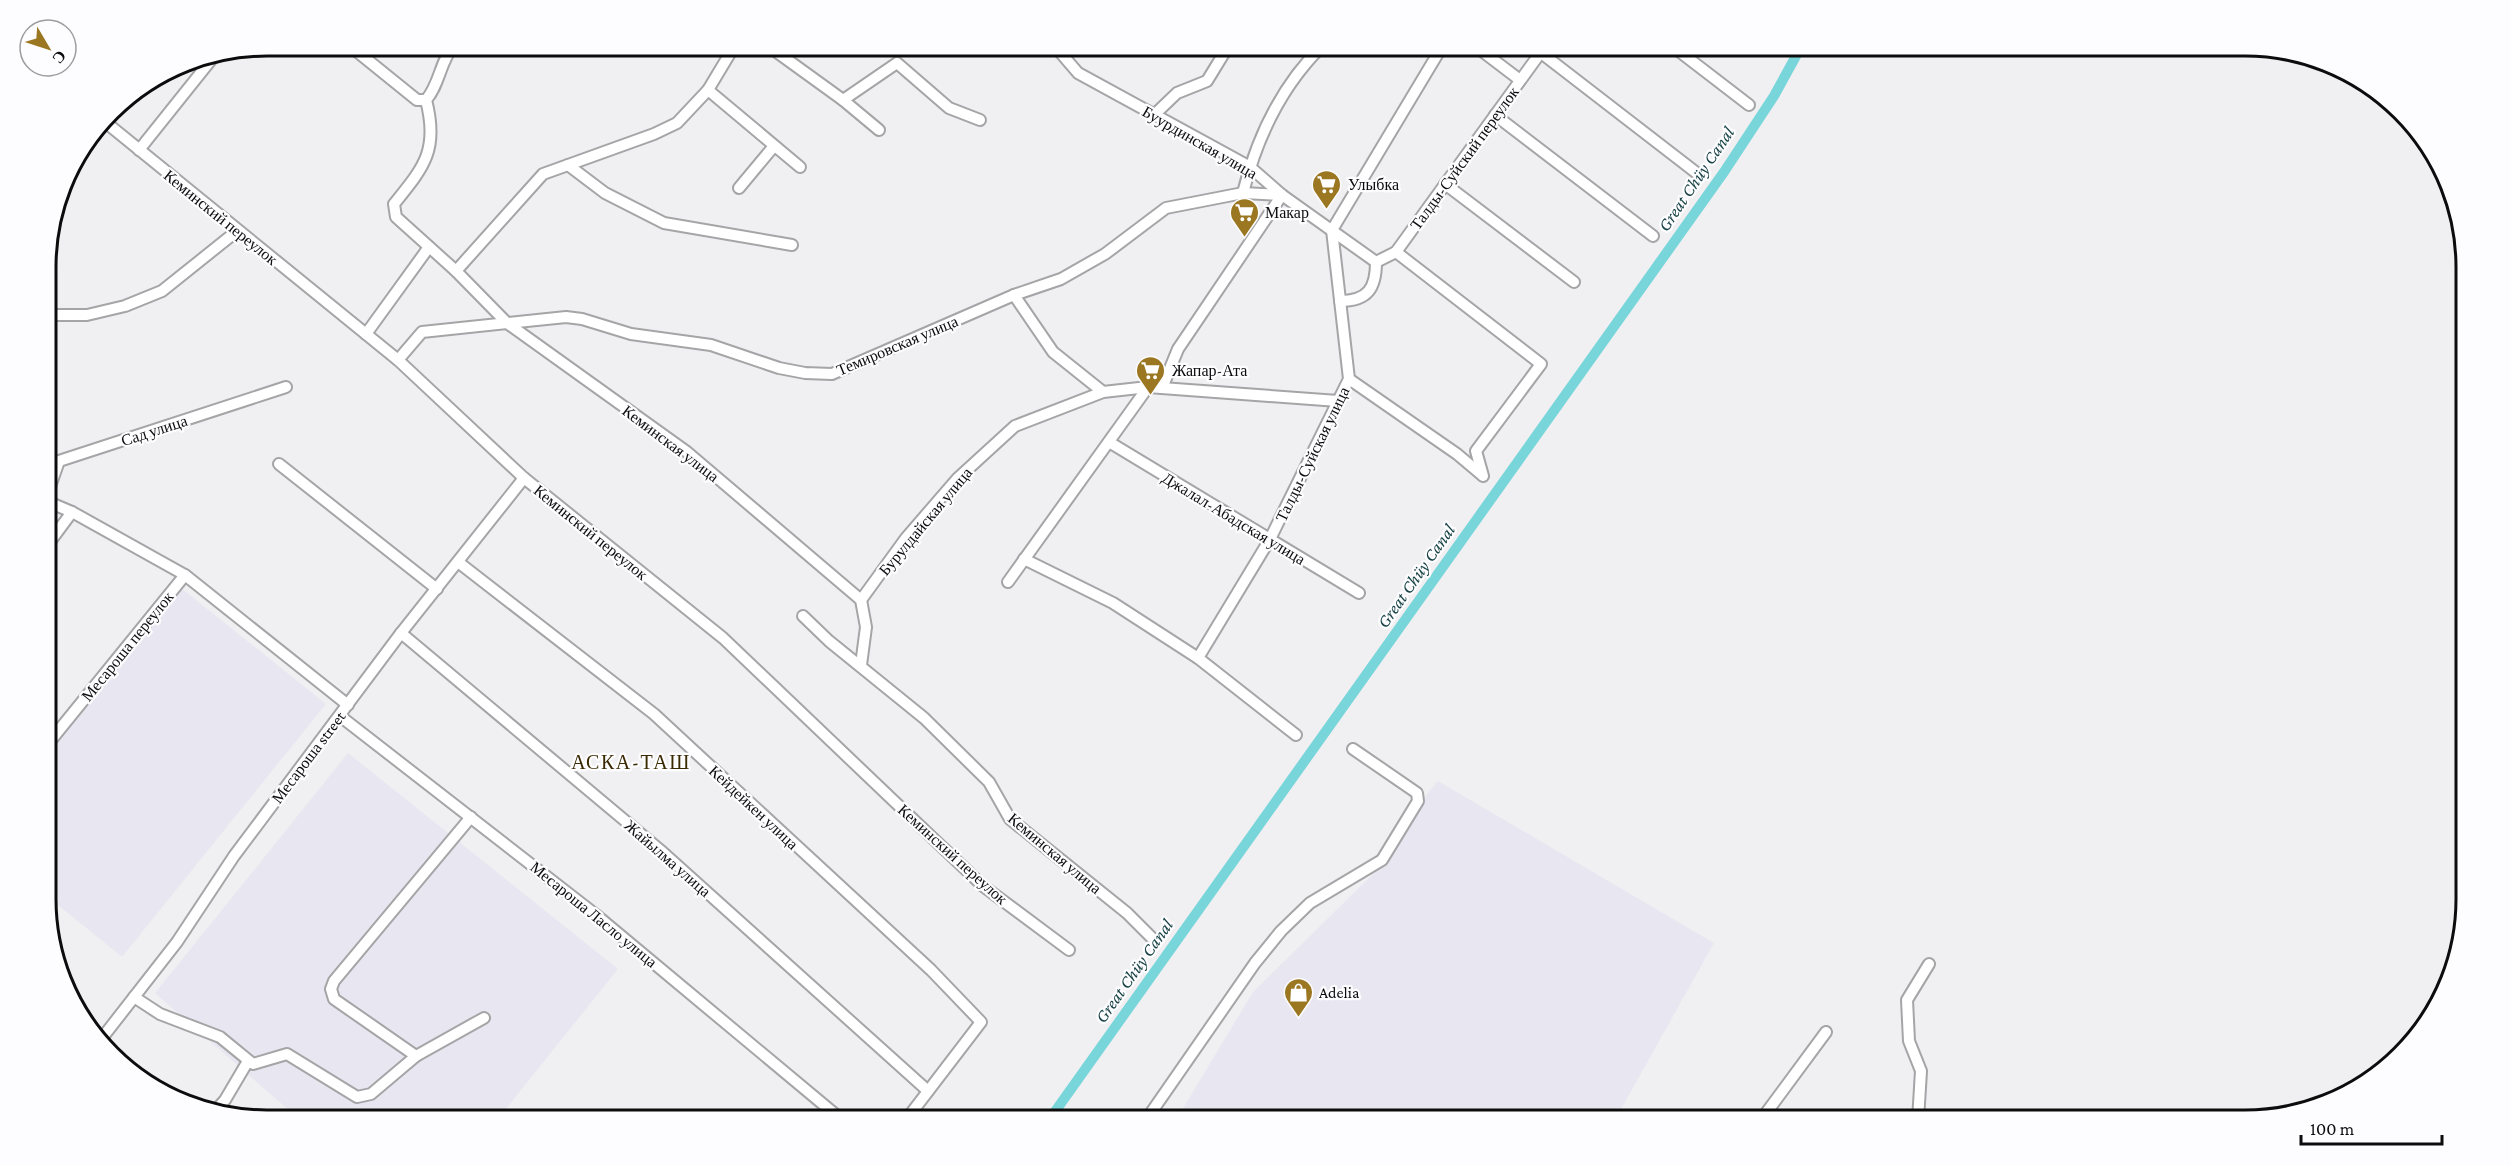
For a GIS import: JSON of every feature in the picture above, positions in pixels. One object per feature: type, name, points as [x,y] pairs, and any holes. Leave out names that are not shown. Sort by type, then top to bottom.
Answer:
[{"type":"street","points":[[362,56],[417,100],[426,100],[433,92],[448,56]]},
{"type":"street","points":[[456,271],[543,174],[654,134],[677,123],[708,90],[728,56]]},
{"type":"street","points":[[782,56],[843,100],[879,130]]},
{"type":"street","name":"Буурдинская улица","points":[[1063,56],[1078,73],[1250,167],[1282,195],[1376,262]]},
{"type":"street","points":[[1154,115],[1177,93],[1207,81],[1222,56]]},
{"type":"street","points":[[1243,193],[1250,167],[1280,96],[1302,65],[1311,56]]},
{"type":"street","points":[[1332,230],[1436,56]]},
{"type":"street","points":[[1488,56],[1520,80]]},
{"type":"street","name":"Талды-Суйский переулок","points":[[1376,262],[1396,252],[1538,56]]},
{"type":"street","points":[[1552,56],[1698,174]]},
{"type":"street","points":[[1685,56],[1749,105]]},
{"type":"street","points":[[843,100],[897,63],[949,108],[980,120]]},
{"type":"street","points":[[139,150],[207,64]]},
{"type":"street","points":[[708,90],[800,167]]},
{"type":"street","name":"Кеминская улица","points":[[426,100],[432,136],[423,168],[394,204],[393,211],[396,217],[456,271],[507,323],[687,452],[861,600]]},
{"type":"street","points":[[1495,115],[1653,236]]},
{"type":"street","name":"Кеминский переулок","points":[[109,125],[398,360],[524,478],[723,638],[983,886],[1070,950]]},
{"type":"street","points":[[739,188],[774,146]]},
{"type":"street","points":[[568,165],[605,193],[664,223],[792,245]]},
{"type":"street","points":[[1445,184],[1574,282]]},
{"type":"street","name":"Темировская улица","points":[[398,360],[422,332],[566,317],[582,319],[631,334],[711,345],[779,368],[805,374],[832,374],[1014,295],[1061,279],[1105,254],[1166,208],[1243,193],[1282,195]]},
{"type":"street","points":[[1162,388],[1178,349],[1282,195]]},
{"type":"street","name":"Талды-Суйская улица","points":[[1198,658],[1270,539],[1349,379],[1332,230]]},
{"type":"street","points":[[56,315],[87,315],[125,306],[162,291],[237,231]]},
{"type":"street","points":[[366,334],[429,247]]},
{"type":"street","points":[[1349,379],[1457,454],[1483,476],[1476,451],[1541,364],[1396,252]]},
{"type":"street","points":[[1340,301],[1354,301],[1369,292],[1376,280],[1376,262]]},
{"type":"street","points":[[1014,295],[1053,352],[1103,392]]},
{"type":"street","name":"Сад улица","points":[[56,471],[59,462],[286,387]]},
{"type":"street","points":[[1008,582],[1148,387]]},
{"type":"street","name":"Бурулдайская улица","points":[[861,600],[906,538],[957,479],[1014,426],[1103,392],[1148,387],[1338,401]]},
{"type":"street","name":"Джалал-Абадская улица","points":[[1109,442],[1359,593]]},
{"type":"street","points":[[279,464],[437,589]]},
{"type":"street","name":"Месароша street","points":[[105,1034],[177,942],[234,856],[401,633],[524,478]]},
{"type":"street","points":[[56,505],[185,575],[348,705]]},
{"type":"street","points":[[56,534],[72,512]]},
{"type":"street","points":[[1024,559],[1113,603],[1198,658],[1296,735]]},
{"type":"street","name":"Кейдейкен улица","points":[[458,562],[654,714],[931,970],[981,1022],[928,1091]]},
{"type":"street","name":"Месароша переулок","points":[[56,734],[185,575]]},
{"type":"street","points":[[861,600],[866,627],[861,665]]},
{"type":"street","name":"Кеминская улица","points":[[803,616],[829,641],[924,718],[989,782],[1010,819],[1128,913],[1151,937]]},
{"type":"street","name":"Жайылма улица","points":[[401,633],[660,850],[928,1091]]},
{"type":"street","name":"Месароша Ласло улица","points":[[340,716],[596,915],[829,1110]]},
{"type":"street","points":[[1153,1110],[1255,963],[1281,931],[1310,903],[1382,860],[1418,801],[1418,793],[1353,749]]},
{"type":"street","points":[[416,1056],[334,999],[331,989],[334,981],[471,817]]},
{"type":"street","points":[[1919,1109],[1921,1071],[1910,1041],[1907,1000],[1929,964]]},
{"type":"street","points":[[134,997],[160,1014],[220,1037],[253,1064],[287,1054],[357,1097],[364,1097],[416,1056],[484,1018]]},
{"type":"street","points":[[1769,1109],[1826,1032]]},
{"type":"street","points":[[221,1104],[248,1061]]},
{"type":"street","points":[[914,1110],[928,1091]]},
{"type":"shaded area","points":[[180,587],[326,704],[122,957],[56,903],[56,742]]},
{"type":"shaded area","points":[[348,753],[618,969],[505,1110],[289,1110],[155,993]]},
{"type":"shaded area","points":[[1438,781],[1714,943],[1621,1109],[1182,1110],[1253,992],[1370,877],[1390,852],[1419,804]]},
{"type":"waterway","name":"Great Chüy Canal","points":[[1056,1110],[1724,172],[1774,96],[1796,56]]},
{"type":"place","name":"Улыбка","points":[[1327,210]]},
{"type":"place","name":"Макар","points":[[1244,238]]},
{"type":"place","name":"Жапар-Ата","points":[[1151,396]]},
{"type":"place","name":"Adelia","points":[[1298,1018]]},
{"type":"district","name":"АСКА-ТАШ","points":[[631,762]]}]
